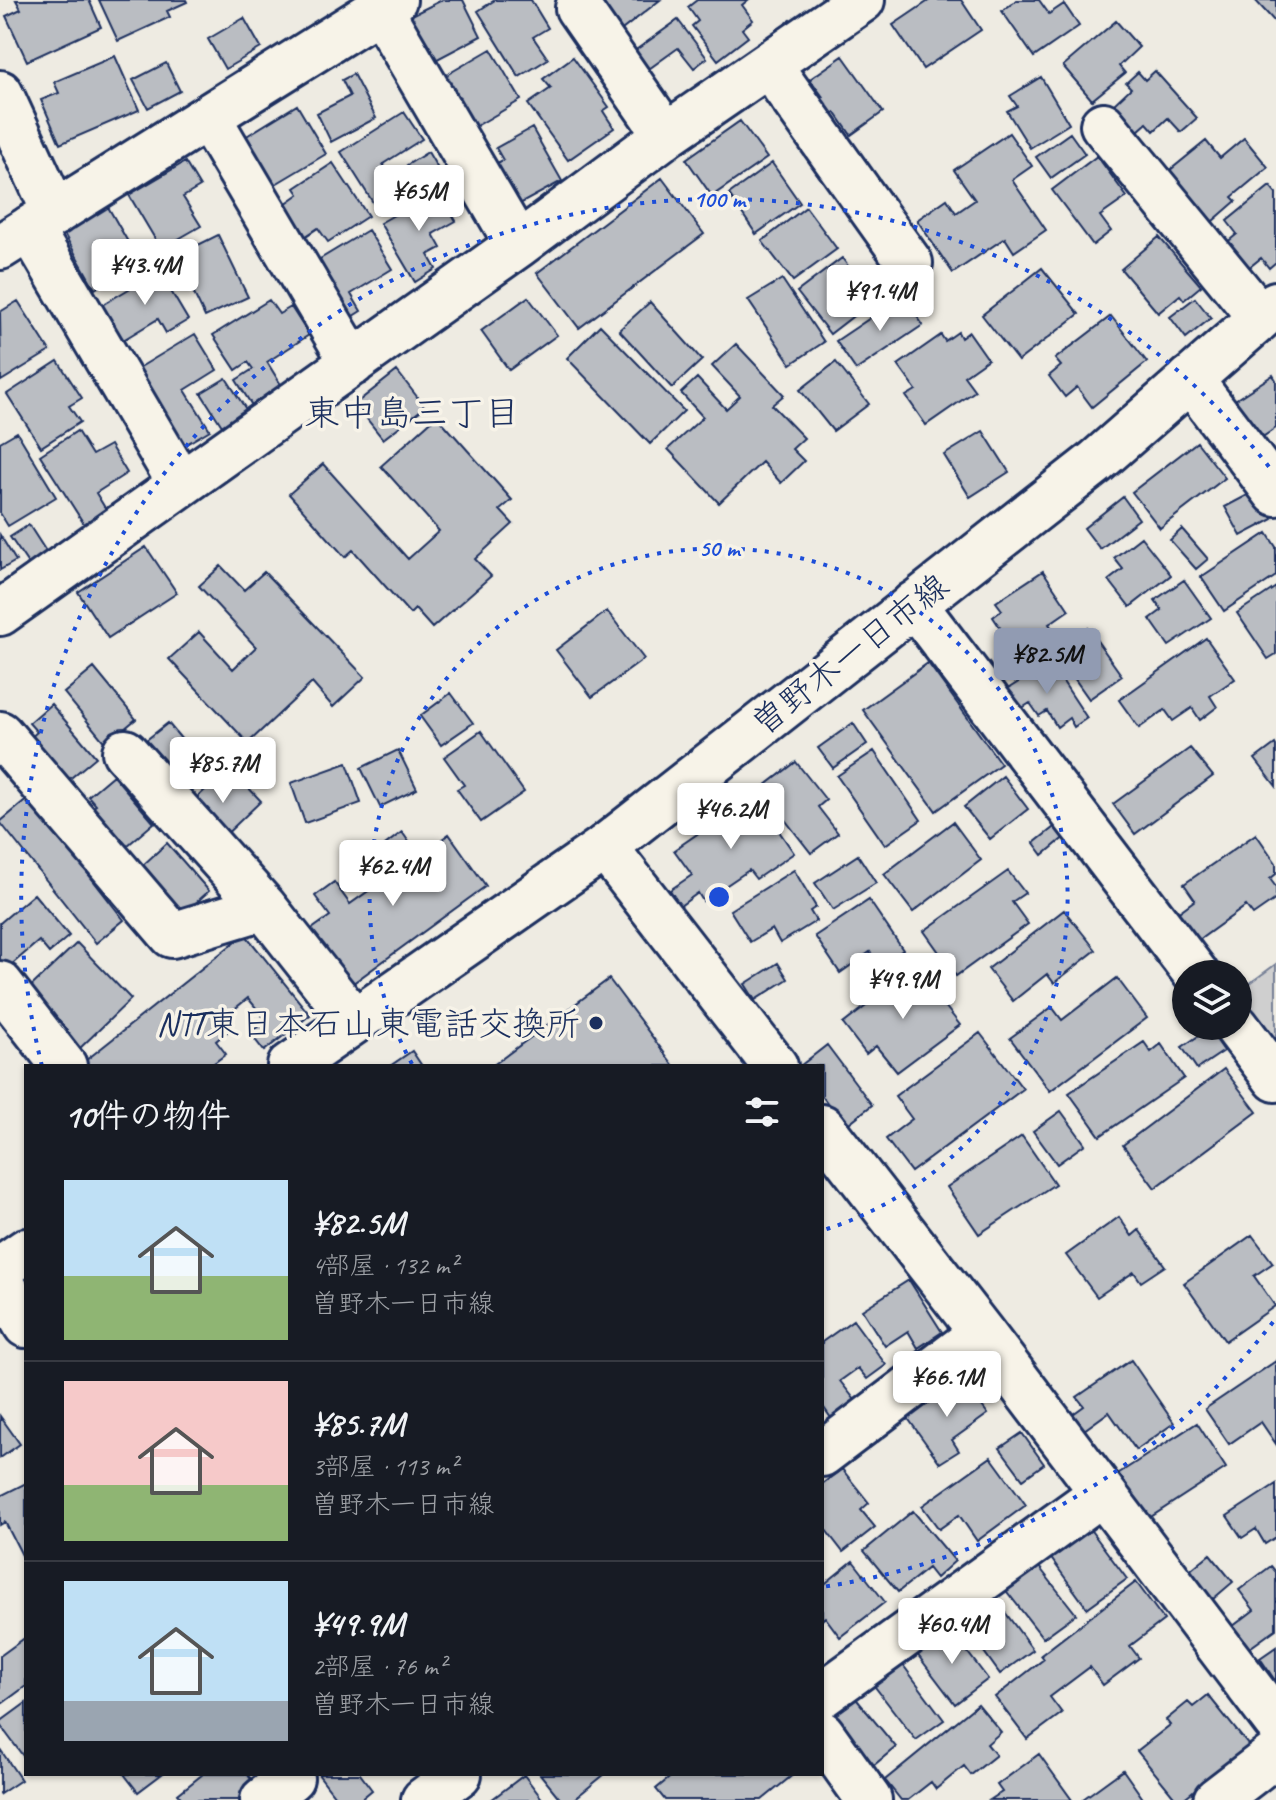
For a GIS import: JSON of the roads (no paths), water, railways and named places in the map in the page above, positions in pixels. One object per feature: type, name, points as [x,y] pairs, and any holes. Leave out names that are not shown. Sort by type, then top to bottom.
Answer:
[{"type":"street","points":[[0,613],[518,245],[666,135],[769,65],[812,14],[862,0]]},
{"type":"street","points":[[28,229],[387,4],[518,245]]},
{"type":"street","points":[[578,8],[666,135]]},
{"type":"street","points":[[769,65],[910,263]]},
{"type":"street","points":[[0,93],[28,229],[180,483]]},
{"type":"street","points":[[208,117],[353,363]]},
{"type":"street","points":[[1103,125],[1268,311]]},
{"type":"street","name":"曽野木一日市線","points":[[293,1064],[605,847],[1096,462],[1268,311]]},
{"type":"street","points":[[1190,379],[1276,493]]},
{"type":"street","points":[[914,604],[1185,960]]},
{"type":"street","points":[[0,734],[172,935],[264,907]]},
{"type":"street","points":[[125,752],[264,907],[354,1021]]},
{"type":"street","points":[[605,847],[773,1064]]},
{"type":"street","points":[[0,984],[62,1064]]},
{"type":"street","points":[[1247,1040],[1276,1079]]},
{"type":"street","points":[[824,1130],[1276,1722]]},
{"type":"street","points":[[0,1269],[24,1252]]},
{"type":"street","points":[[0,1280],[24,1322]]},
{"type":"street","points":[[824,1452],[982,1333]]},
{"type":"street","points":[[824,1694],[1102,1493]]},
{"type":"street","points":[[824,1737],[869,1800]]},
{"type":"street","points":[[1216,1800],[1276,1754]]},
{"type":"street","points":[[424,1800],[456,1776]]},
{"type":"place","name":"NTT東日本石山東電話交換所","points":[[596,1023]]},
{"type":"district","name":"東中島三丁目","points":[[412,413]]}]
